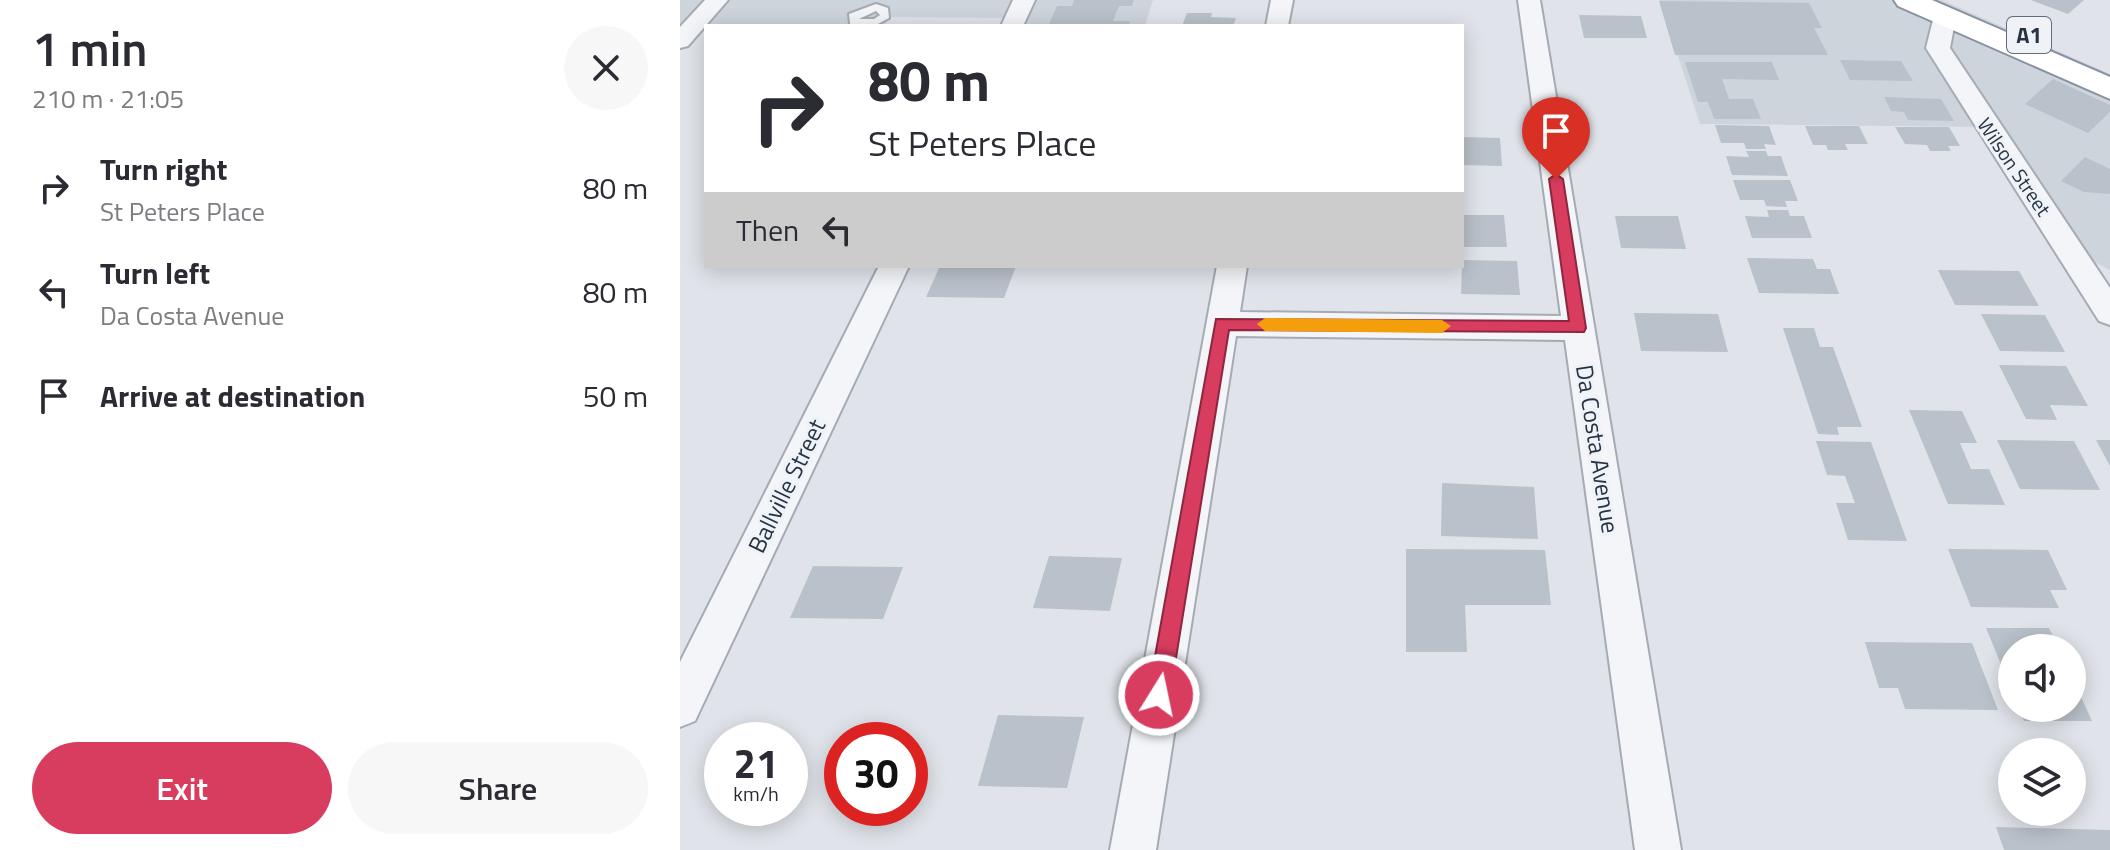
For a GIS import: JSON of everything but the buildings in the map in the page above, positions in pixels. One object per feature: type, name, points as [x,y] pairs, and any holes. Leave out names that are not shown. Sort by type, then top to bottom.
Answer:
[{"type":"highway","name":"A1","points":[[1908,0],[1947,8],[2110,70]]},
{"type":"highway","name":"A1","points":[[1947,8],[2110,89]]},
{"type":"street","points":[[680,41],[717,0]]},
{"type":"street","points":[[1013,24],[1024,0]]},
{"type":"street","points":[[1277,24],[1282,0]]},
{"type":"street","name":"Da Costa Avenue","points":[[1529,0],[1658,850]]},
{"type":"street","name":"Wilson Street","points":[[1947,8],[1939,31],[1938,48],[2110,313]]},
{"type":"street","points":[[2068,248],[2110,270]]},
{"type":"street","name":"Ballville Street","points":[[680,706],[893,268]]},
{"type":"street","points":[[1133,850],[1232,268]]},
{"type":"street","points":[[1221,324],[1578,328]]},
{"type":"shaded area","points":[[680,0],[1153,0],[1146,24],[1013,24],[1015,18],[890,17],[885,24],[704,24],[704,29],[680,28]]},
{"type":"shaded area","points":[[1660,0],[1942,0],[2110,74],[2110,270],[2068,248],[1986,127],[1700,124]]},
{"type":"slow traffic","points":[[1265,324],[1442,326]]},
{"type":"route","points":[[1159,695],[1221,324],[1578,328],[1556,179]]}]
